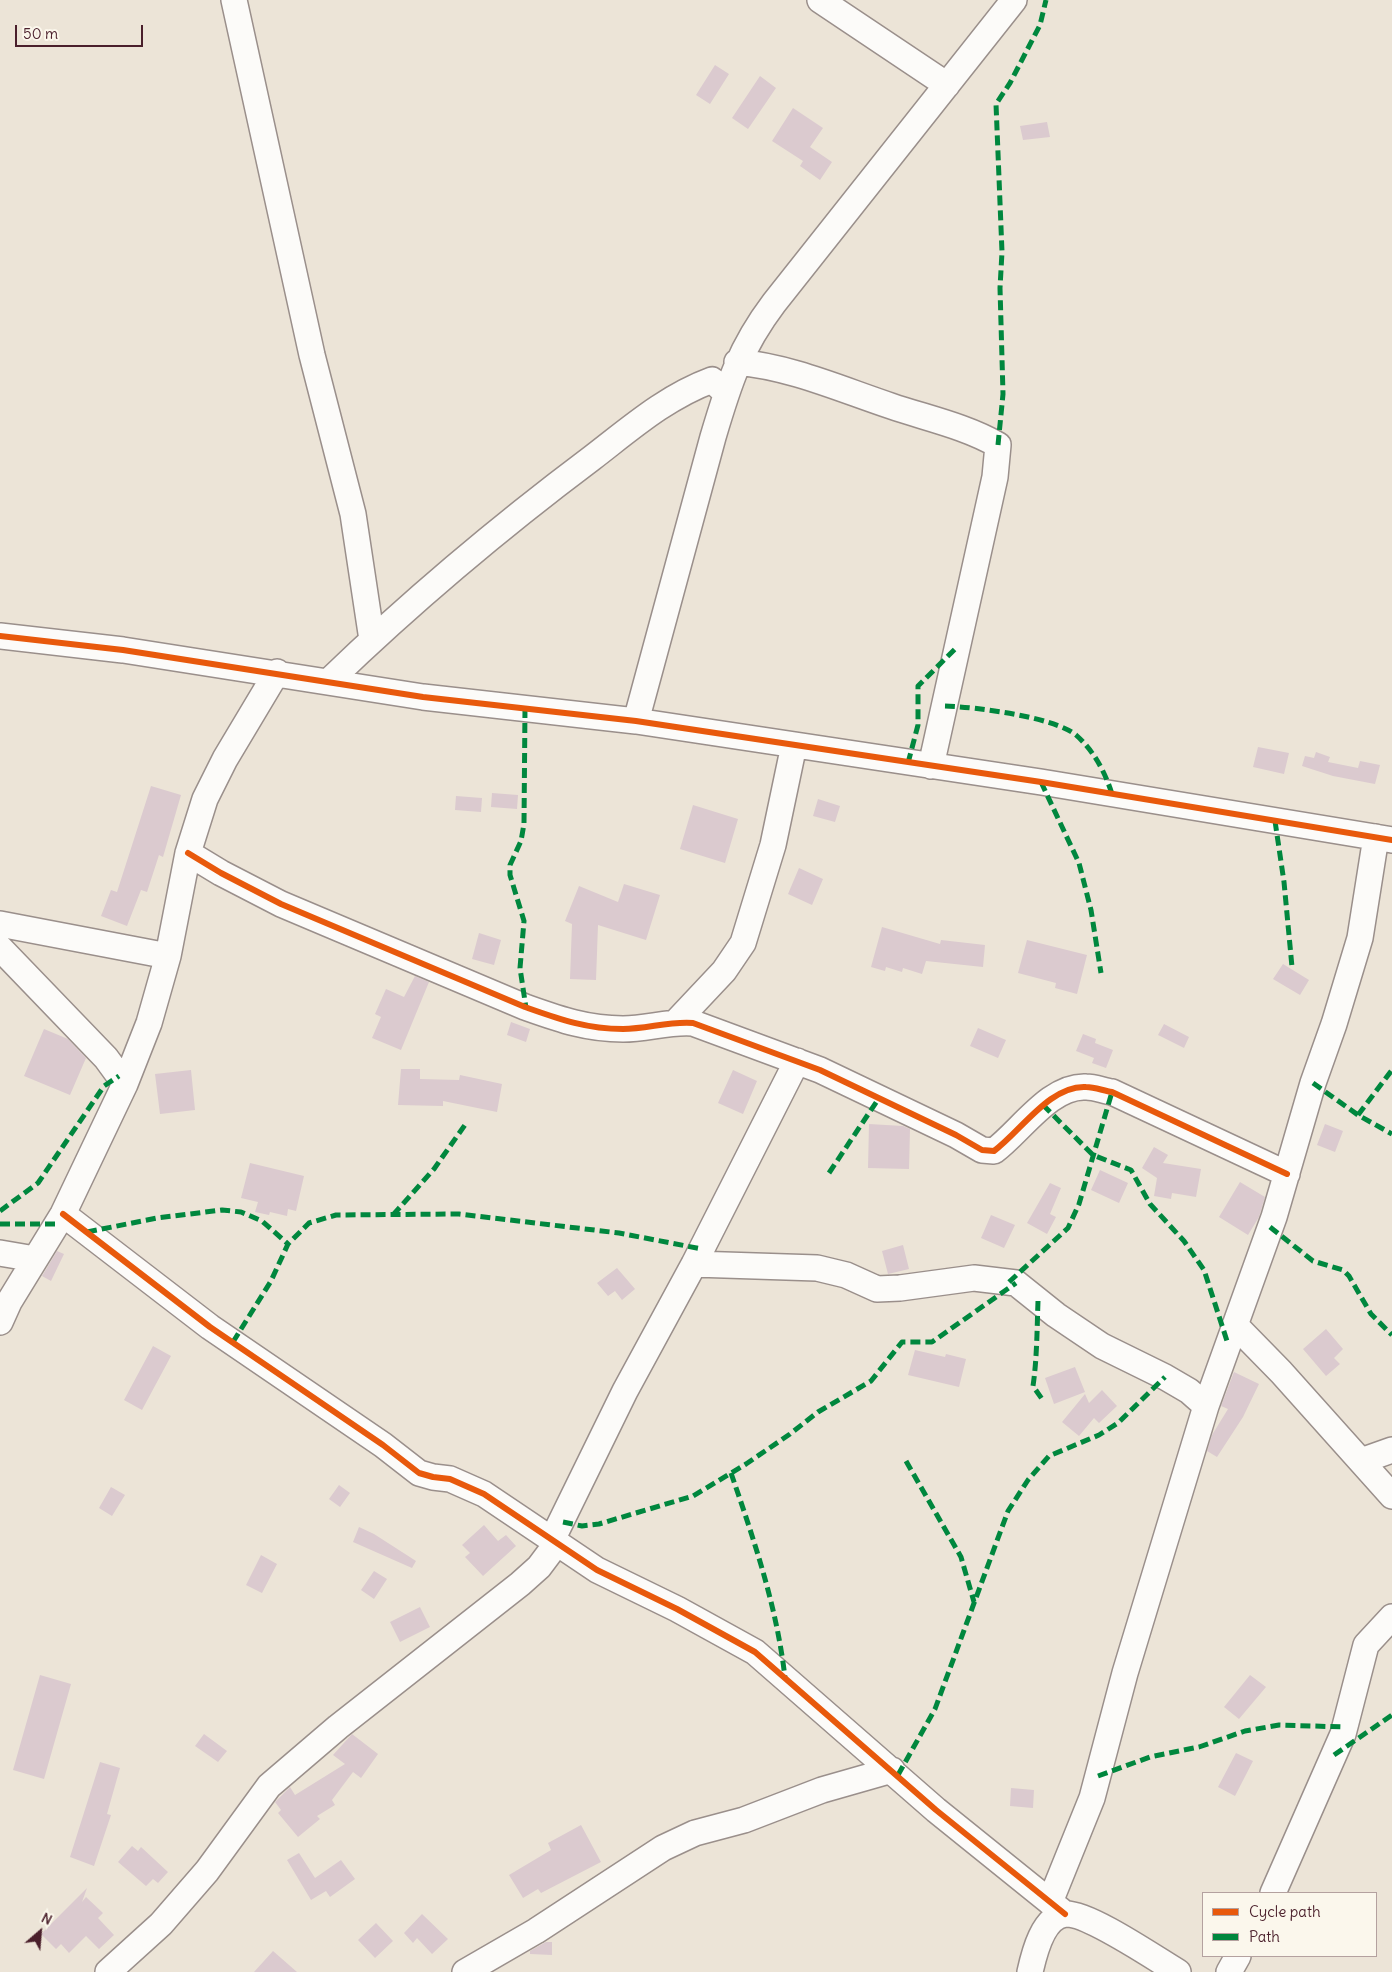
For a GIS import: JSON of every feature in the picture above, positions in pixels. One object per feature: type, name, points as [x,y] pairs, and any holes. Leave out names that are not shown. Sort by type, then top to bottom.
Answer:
[{"type":"street","points":[[234,0],[312,355],[353,514],[372,640]]},
{"type":"street","points":[[820,0],[947,85]]},
{"type":"street","points":[[636,721],[726,393],[737,362],[754,329],[1014,0]]},
{"type":"street","points":[[737,362],[781,370],[841,387],[888,405],[971,432],[998,445],[995,477],[931,766]]},
{"type":"street","points":[[329,681],[372,640],[532,502],[658,407],[691,388],[712,380],[726,393]]},
{"type":"street","points":[[0,636],[122,650],[277,672],[423,697],[636,721],[1384,838],[1360,938],[1287,1174],[1206,1406],[1125,1673],[1092,1798],[1058,1908],[1054,1920],[1042,1933],[1030,1972]]},
{"type":"street","points":[[0,1322],[9,1302],[63,1214],[125,1084],[149,1023],[168,956],[188,853],[206,799],[225,759],[277,672]]},
{"type":"street","points":[[676,1022],[724,971],[743,943],[773,845],[794,745]]},
{"type":"street","points":[[188,853],[221,873],[281,904],[564,1022],[624,1029],[658,1026],[676,1022],[693,1024],[727,1034],[797,1061],[879,1098],[956,1135],[982,1150],[994,1151],[1010,1139],[1042,1105],[1065,1089],[1086,1087],[1112,1092],[1287,1174]]},
{"type":"street","points":[[0,924],[168,956]]},
{"type":"street","points":[[0,948],[106,1058],[125,1084]]},
{"type":"street","points":[[108,1972],[161,1924],[207,1871],[269,1786],[338,1727],[520,1584],[538,1567],[555,1542],[625,1391],[694,1264],[797,1061]]},
{"type":"street","points":[[63,1214],[210,1327],[383,1445],[403,1463],[419,1473],[467,1484],[598,1570],[677,1609],[755,1652],[943,1816],[1058,1908],[1080,1916],[1178,1972]]},
{"type":"street","points":[[0,1253],[35,1259]]},
{"type":"street","points":[[694,1264],[817,1268],[846,1275],[877,1289],[900,1288],[974,1278],[1016,1283],[1056,1315],[1102,1346],[1190,1391],[1206,1406]]},
{"type":"street","points":[[1235,1325],[1281,1372],[1392,1496]]},
{"type":"street","points":[[1361,1461],[1392,1450]]},
{"type":"street","points":[[1273,1892],[1343,1734],[1366,1645],[1392,1618]]},
{"type":"street","points":[[465,1972],[536,1931],[663,1848],[695,1833],[744,1820],[822,1790],[892,1770]]},
{"type":"street","points":[[1229,1972],[1237,1957]]},
{"type":"building","points":[[715,65],[729,74],[710,104],[696,95]]},
{"type":"building","points":[[760,76],[776,88],[748,129],[732,118]]},
{"type":"building","points":[[793,108],[823,128],[810,147],[832,162],[820,180],[800,166],[803,161],[772,141]]},
{"type":"building","points":[[1047,122],[1050,137],[1023,140],[1020,126]]},
{"type":"building","points":[[1258,747],[1289,753],[1284,774],[1253,767]]},
{"type":"building","points":[[1316,752],[1330,757],[1328,762],[1358,768],[1360,761],[1380,765],[1375,784],[1333,776],[1302,766],[1305,756],[1314,758]]},
{"type":"building","points":[[151,786],[181,795],[163,857],[159,855],[147,892],[141,890],[127,926],[101,916],[111,890],[117,892]]},
{"type":"building","points":[[492,793],[518,795],[517,809],[491,807]]},
{"type":"building","points":[[456,796],[482,798],[481,812],[455,810]]},
{"type":"building","points":[[818,799],[840,806],[835,822],[813,816]]},
{"type":"building","points":[[693,805],[738,819],[725,863],[680,849]]},
{"type":"building","points":[[799,868],[823,879],[812,905],[788,894]]},
{"type":"building","points":[[624,884],[660,895],[646,940],[598,925],[596,980],[570,979],[572,924],[565,921],[579,886],[618,902]]},
{"type":"building","points":[[882,927],[940,944],[941,940],[985,945],[983,967],[926,961],[922,974],[903,968],[902,972],[886,967],[885,971],[871,967]]},
{"type":"building","points":[[479,933],[501,940],[494,965],[472,959]]},
{"type":"building","points":[[1027,940],[1087,955],[1077,994],[1055,988],[1056,983],[1018,973]]},
{"type":"building","points":[[1283,964],[1309,980],[1300,995],[1273,979]]},
{"type":"building","points":[[415,976],[429,982],[401,1050],[372,1038],[381,1017],[375,1014],[386,989],[404,997]]},
{"type":"building","points":[[511,1022],[530,1029],[526,1042],[507,1035]]},
{"type":"building","points":[[1164,1024],[1189,1037],[1184,1048],[1158,1035]]},
{"type":"building","points":[[978,1028],[1006,1040],[998,1058],[970,1046]]},
{"type":"building","points":[[44,1029],[68,1039],[86,1058],[70,1095],[24,1076]]},
{"type":"building","points":[[1083,1034],[1096,1039],[1095,1043],[1113,1050],[1106,1068],[1092,1063],[1094,1058],[1076,1051]]},
{"type":"building","points":[[401,1069],[420,1069],[420,1079],[459,1080],[460,1075],[502,1084],[497,1112],[443,1101],[443,1106],[398,1105]]},
{"type":"building","points":[[191,1070],[195,1110],[160,1114],[155,1074]]},
{"type":"building","points":[[733,1070],[757,1081],[743,1114],[718,1103]]},
{"type":"building","points":[[869,1124],[903,1126],[910,1129],[909,1169],[868,1168]]},
{"type":"building","points":[[1325,1124],[1343,1131],[1335,1152],[1317,1145]]},
{"type":"building","points":[[1154,1147],[1168,1155],[1163,1163],[1201,1169],[1196,1197],[1172,1193],[1171,1199],[1154,1196],[1157,1178],[1142,1168]]},
{"type":"building","points":[[250,1163],[304,1176],[296,1211],[288,1209],[287,1216],[270,1212],[269,1215],[255,1212],[258,1202],[241,1198]]},
{"type":"building","points":[[1100,1170],[1128,1183],[1119,1203],[1091,1190]]},
{"type":"building","points":[[1240,1182],[1265,1197],[1259,1217],[1248,1235],[1219,1217]]},
{"type":"building","points":[[1050,1183],[1061,1188],[1050,1214],[1056,1217],[1047,1234],[1027,1223]]},
{"type":"building","points":[[991,1215],[1015,1225],[1004,1248],[981,1238]]},
{"type":"building","points":[[903,1245],[909,1269],[888,1274],[882,1251]]},
{"type":"building","points":[[57,1251],[64,1254],[51,1281],[42,1276]]},
{"type":"building","points":[[617,1268],[635,1289],[622,1300],[615,1291],[608,1296],[597,1283]]},
{"type":"building","points":[[1326,1329],[1343,1349],[1334,1358],[1340,1364],[1326,1376],[1303,1349]]},
{"type":"building","points":[[153,1346],[171,1356],[142,1410],[124,1400]]},
{"type":"building","points":[[915,1350],[945,1357],[946,1354],[966,1359],[959,1387],[908,1375]]},
{"type":"building","points":[[1075,1367],[1085,1392],[1054,1404],[1045,1378]]},
{"type":"building","points":[[1234,1372],[1259,1384],[1243,1417],[1217,1457],[1207,1451],[1212,1435],[1228,1409],[1221,1406]]},
{"type":"building","points":[[1102,1390],[1117,1406],[1099,1423],[1094,1418],[1079,1436],[1062,1422],[1085,1394],[1089,1403]]},
{"type":"building","points":[[339,1485],[350,1493],[340,1507],[329,1499]]},
{"type":"building","points":[[111,1487],[125,1495],[112,1516],[99,1508]]},
{"type":"building","points":[[484,1525],[498,1541],[506,1535],[516,1546],[483,1576],[465,1557],[470,1553],[462,1545]]},
{"type":"building","points":[[359,1527],[374,1534],[416,1561],[412,1568],[353,1542]]},
{"type":"building","points":[[261,1555],[277,1564],[262,1593],[246,1585]]},
{"type":"building","points":[[374,1571],[387,1579],[374,1599],[361,1590]]},
{"type":"building","points":[[420,1607],[430,1627],[400,1642],[390,1622]]},
{"type":"building","points":[[40,1675],[71,1684],[44,1779],[13,1770]]},
{"type":"building","points":[[1250,1675],[1266,1687],[1239,1719],[1224,1707]]},
{"type":"building","points":[[204,1734],[227,1751],[218,1762],[195,1746]]},
{"type":"building","points":[[352,1734],[378,1754],[361,1778],[353,1772],[332,1800],[335,1805],[317,1816],[320,1819],[298,1837],[278,1813],[281,1810],[275,1802],[290,1787],[295,1795],[345,1764],[333,1755]]},
{"type":"building","points":[[1236,1753],[1253,1761],[1235,1796],[1218,1787]]},
{"type":"building","points":[[100,1762],[120,1768],[107,1814],[111,1815],[94,1866],[70,1857]]},
{"type":"building","points":[[1011,1788],[1034,1790],[1033,1808],[1010,1806]]},
{"type":"building","points":[[581,1825],[601,1862],[541,1893],[538,1889],[523,1898],[509,1875],[551,1850],[548,1843]]},
{"type":"building","points":[[132,1846],[138,1851],[141,1847],[168,1872],[158,1883],[153,1879],[146,1886],[118,1862]]},
{"type":"building","points":[[299,1853],[315,1878],[341,1860],[355,1879],[330,1897],[326,1891],[311,1900],[287,1860]]},
{"type":"building","points":[[87,1888],[82,1902],[86,1897],[103,1913],[98,1918],[114,1935],[99,1949],[86,1936],[69,1953],[61,1944],[56,1949],[41,1934]]},
{"type":"building","points":[[422,1914],[448,1939],[432,1954],[417,1938],[413,1943],[404,1933]]},
{"type":"building","points":[[376,1923],[393,1941],[375,1958],[358,1940]]},
{"type":"building","points":[[546,1942],[552,1942],[552,1955],[530,1954],[530,1951]]},
{"type":"building","points":[[273,1951],[297,1972],[254,1972]]},
{"type":"marked path","points":[[998,445],[1003,394],[1000,288],[1002,252],[996,104],[1010,83],[1040,25],[1046,0]]},
{"type":"marked path","points":[[908,763],[918,725],[918,686],[958,646]]},
{"type":"marked path","points":[[945,706],[1014,714],[1051,723],[1065,729],[1076,735],[1093,755],[1106,778],[1112,794]]},
{"type":"marked path","points":[[525,708],[524,824],[521,841],[510,865],[510,875],[524,921],[520,968],[526,1008]]},
{"type":"marked path","points":[[1041,782],[1079,863],[1091,910],[1101,973]]},
{"type":"marked path","points":[[1275,821],[1284,882],[1292,967]]},
{"type":"marked path","points":[[1358,1115],[1392,1070]]},
{"type":"marked path","points":[[0,1211],[38,1183],[104,1086],[119,1076]]},
{"type":"marked path","points":[[1313,1083],[1358,1115],[1392,1134]]},
{"type":"marked path","points":[[1009,1282],[1068,1228],[1079,1204],[1112,1092]]},
{"type":"marked path","points":[[829,1173],[879,1098]]},
{"type":"marked path","points":[[1043,1105],[1093,1155],[1131,1170],[1150,1204],[1184,1241],[1204,1270],[1228,1344]]},
{"type":"marked path","points":[[393,1215],[434,1169],[467,1122]]},
{"type":"marked path","points":[[87,1232],[157,1218],[222,1210],[241,1212],[262,1221],[288,1244]]},
{"type":"marked path","points":[[233,1342],[271,1281],[288,1244],[309,1223],[336,1215],[459,1214],[619,1233],[702,1249]]},
{"type":"marked path","points":[[0,1224],[56,1224]]},
{"type":"marked path","points":[[1270,1227],[1313,1261],[1343,1270],[1349,1276],[1371,1314],[1392,1335]]},
{"type":"marked path","points":[[563,1522],[582,1526],[599,1524],[693,1496],[746,1464],[818,1412],[871,1381],[902,1342],[932,1342],[1016,1283]]},
{"type":"marked path","points":[[1038,1301],[1033,1386],[1042,1399]]},
{"type":"marked path","points":[[898,1775],[935,1709],[1008,1511],[1028,1480],[1049,1456],[1099,1435],[1118,1423],[1165,1377]]},
{"type":"marked path","points":[[906,1461],[961,1557],[974,1602]]},
{"type":"marked path","points":[[731,1473],[756,1549],[770,1600],[785,1678]]},
{"type":"marked path","points":[[1334,1755],[1392,1715]]},
{"type":"marked path","points":[[1098,1776],[1150,1757],[1199,1747],[1245,1731],[1279,1725],[1345,1727]]},
{"type":"cycle path","points":[[0,636],[123,650],[423,697],[636,721],[1041,782],[1392,840]]},
{"type":"cycle path","points":[[188,853],[221,873],[281,904],[549,1016],[573,1023],[610,1029],[632,1029],[675,1023],[693,1023],[820,1070],[956,1135],[982,1150],[994,1151],[1048,1101],[1060,1093],[1073,1088],[1089,1087],[1112,1092],[1287,1174]]},
{"type":"cycle path","points":[[63,1214],[210,1327],[383,1445],[419,1473],[450,1479],[484,1494],[597,1570],[677,1609],[755,1652],[936,1810],[1065,1914]]}]
